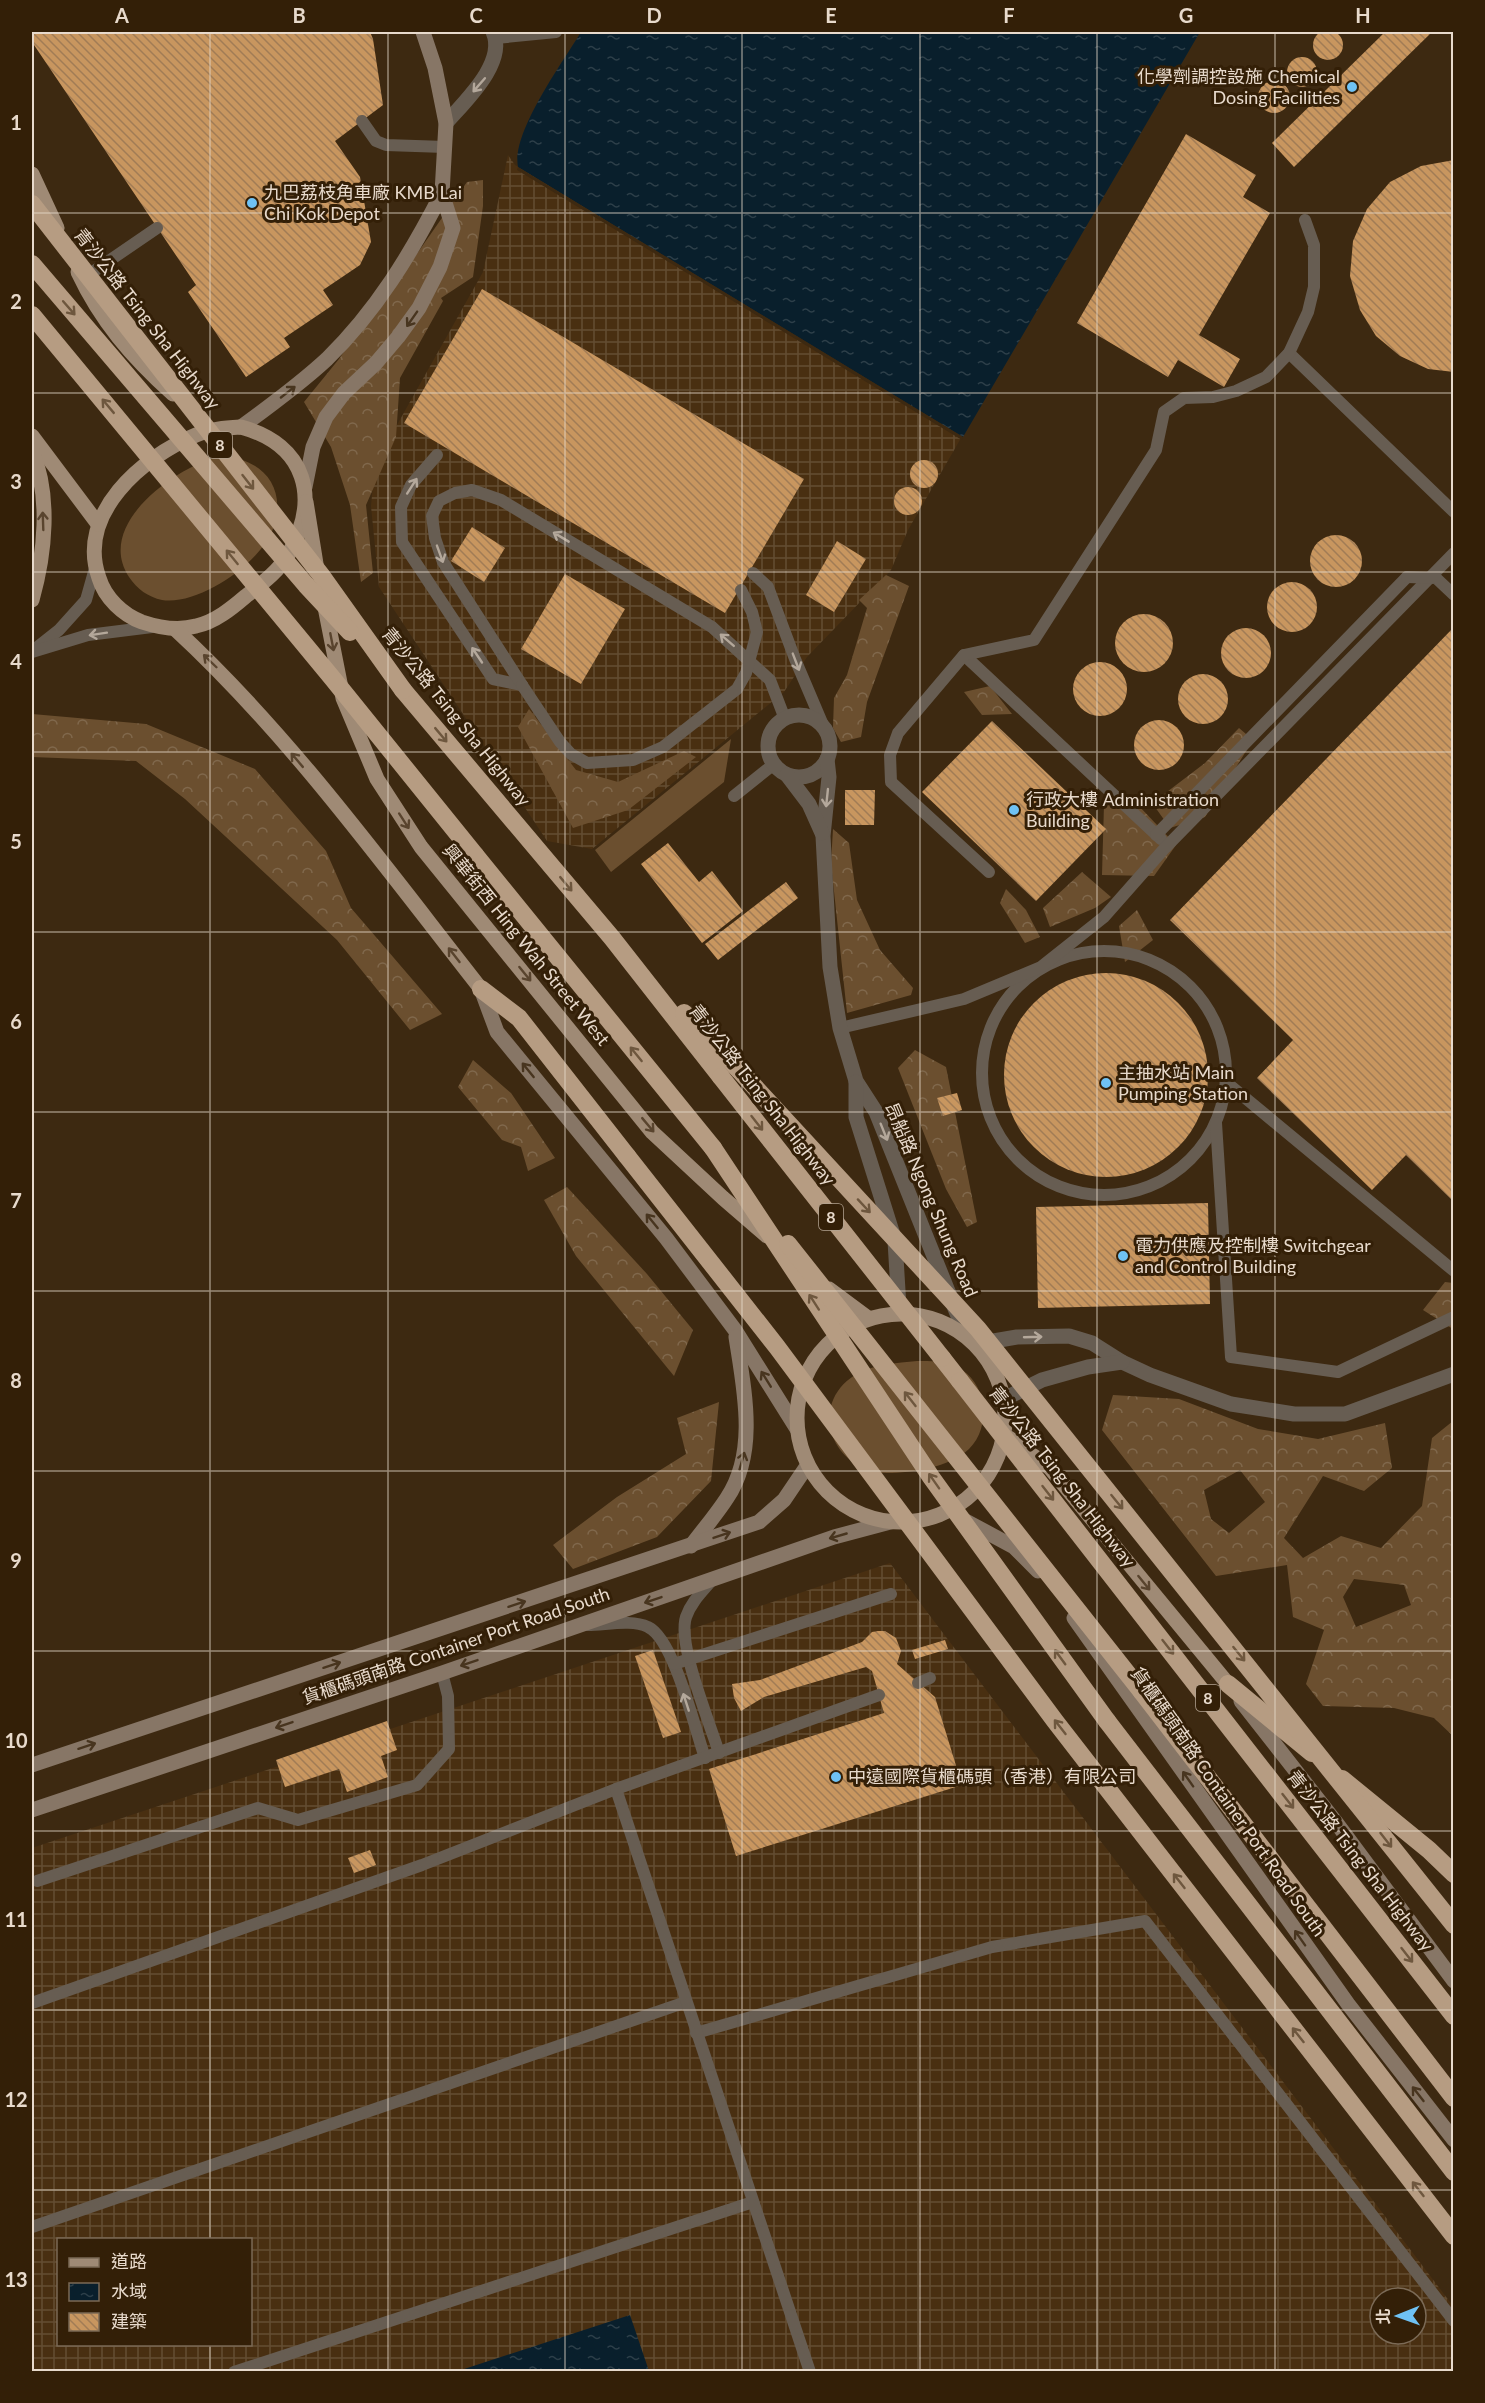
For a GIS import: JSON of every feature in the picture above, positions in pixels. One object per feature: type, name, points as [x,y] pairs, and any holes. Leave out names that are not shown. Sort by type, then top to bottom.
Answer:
[{"type":"highway","name":"青沙公路 Tsing Sha Highway","points":[[32,204],[321,575],[403,690],[612,938],[1176,1657],[1454,2016]]},
{"type":"highway","points":[[32,264],[306,585],[403,690]]},
{"type":"highway","points":[[32,315],[333,679],[713,1148],[1142,1692],[1454,2098]]},
{"type":"highway","points":[[612,938],[739,1070],[978,1329],[1454,1925]]},
{"type":"highway","points":[[481,989],[519,1018],[777,1347],[1055,1721],[1454,2235]]},
{"type":"highway","points":[[713,1148],[931,1477],[1100,1712],[1454,2172]]},
{"type":"highway","points":[[1228,1684],[1429,1850],[1454,1874]]},
{"type":"main road","points":[[32,174],[81,280],[110,328],[140,364],[174,394],[224,428]]},
{"type":"main road","points":[[241,427],[257,432],[275,442],[289,455],[302,473],[306,494],[299,529],[288,555],[270,578],[214,619],[196,626],[175,629],[156,626],[134,618],[119,608],[100,584],[93,553],[98,524],[110,502],[124,485],[146,465],[172,447],[198,434],[224,428],[241,427]]},
{"type":"main road","points":[[32,436],[98,524]]},
{"type":"main road","points":[[32,451],[40,481],[43,533],[39,574],[32,600]]},
{"type":"main road","name":"興華街西 Hing Wah Street West","points":[[306,494],[343,698],[377,779],[421,847],[652,1131],[723,1198],[837,1296],[868,1318]]},
{"type":"main road","points":[[175,629],[213,664],[250,705],[335,805],[481,989]]},
{"type":"main road","points":[[899,1313],[934,1318],[971,1340],[989,1360],[998,1379],[1004,1399],[1005,1434],[997,1461],[983,1485],[963,1504],[948,1512],[921,1519],[894,1521],[855,1511],[836,1502],[807,1466],[797,1429],[799,1393],[813,1361],[837,1335],[868,1318],[899,1313]]},
{"type":"main road","points":[[1005,1434],[1050,1468],[1228,1684]]},
{"type":"street","name":"興華街西 Hing Wah Street West","points":[[306,494],[313,447],[326,417],[344,393],[376,363],[398,338],[419,308],[440,267],[453,228],[442,194],[446,123],[435,68],[423,32]]},
{"type":"street","points":[[446,123],[486,76],[493,57],[495,35]]},
{"type":"street","name":"興華街西 Hing Wah Street West","points":[[241,427],[292,390],[350,333],[394,277],[419,238],[442,194]]},
{"type":"street","points":[[774,764],[768,744],[777,725],[785,719],[804,715],[820,724],[826,732]]},
{"type":"street","name":"昂船路 Ngong Shung Road","points":[[826,732],[829,741],[827,759],[829,777],[823,836],[830,967],[840,1028],[856,1081],[876,1112],[971,1340]]},
{"type":"street","points":[[787,775],[805,776],[814,773],[827,759]]},
{"type":"street","name":"昂船路 Ngong Shung Road","points":[[774,764],[787,775],[808,804],[823,836]]},
{"type":"street","points":[[481,989],[497,1032],[666,1238],[735,1330],[797,1429]]},
{"type":"street","name":"昂船路 Ngong Shung Road","points":[[856,1081],[856,1117],[895,1241],[899,1313]]},
{"type":"street","points":[[691,1546],[728,1497],[745,1457],[745,1415],[735,1330]]},
{"type":"street","points":[[971,1340],[1070,1336],[1092,1343],[1122,1362],[1150,1375],[1230,1404],[1294,1414],[1345,1414],[1454,1374]]},
{"type":"street","points":[[1004,1399],[1042,1380],[1088,1367],[1122,1362]]},
{"type":"street","name":"貨櫃碼頭南路 Container Port Road South","points":[[32,1765],[759,1522],[784,1500],[807,1466]]},
{"type":"street","name":"貨櫃碼頭南路 Container Port Road South","points":[[948,1512],[1014,1547],[1045,1578],[1348,2004],[1454,2140]]},
{"type":"street","name":"貨櫃碼頭南路 Container Port Road South","points":[[32,1810],[442,1673],[834,1537],[894,1521]]},
{"type":"street","points":[[1228,1684],[1335,1821],[1454,1981]]},
{"type":"lane","points":[[495,35],[556,32]]},
{"type":"lane","points":[[362,121],[376,141],[382,144],[445,147]]},
{"type":"lane","points":[[989,872],[891,782],[890,755],[898,734],[964,655],[1034,640],[1156,450],[1164,412],[1184,398],[1213,397],[1236,391],[1266,377],[1289,353],[1308,312],[1314,287],[1314,245],[1305,220]]},
{"type":"lane","points":[[81,280],[157,228]]},
{"type":"lane","points":[[1289,353],[1454,512]]},
{"type":"lane","points":[[437,455],[411,484],[401,507],[402,542],[493,679],[522,685]]},
{"type":"lane","points":[[741,590],[752,612],[757,632],[750,661],[737,689],[663,747],[633,760],[587,763],[571,754],[560,742],[443,562],[435,538],[432,516],[439,501],[455,493],[472,490],[501,500],[712,627],[750,661],[770,680],[785,719]]},
{"type":"lane","points":[[1216,1124],[1193,1159],[1159,1184],[1119,1196],[1078,1194],[1039,1178],[1008,1150],[988,1113],[981,1071],[989,1030],[1010,994],[1104,916],[1167,845],[1454,553]]},
{"type":"lane","points":[[32,652],[59,630],[86,600],[95,568]]},
{"type":"lane","points":[[753,573],[768,587],[826,732]]},
{"type":"lane","points":[[1156,835],[1407,577],[1436,578],[1454,596]]},
{"type":"lane","points":[[32,652],[88,635],[156,626]]},
{"type":"lane","points":[[964,655],[1167,845]]},
{"type":"lane","points":[[734,796],[774,764]]},
{"type":"lane","points":[[840,1028],[964,999],[1077,953],[1115,950],[1152,959],[1184,980],[1209,1009],[1223,1044],[1227,1082],[1216,1124],[1231,1357],[1338,1372],[1454,1317]]},
{"type":"lane","points":[[1227,1082],[1454,1271]]},
{"type":"lane","points":[[713,1579],[692,1604],[685,1619],[684,1642],[719,1753]]},
{"type":"lane","points":[[674,1664],[891,1594]]},
{"type":"lane","points":[[580,1625],[636,1624],[647,1626],[658,1633],[668,1648],[705,1758]]},
{"type":"lane","points":[[37,1881],[258,1808],[298,1820],[417,1785],[449,1749],[448,1696],[442,1673]]},
{"type":"lane","points":[[918,1683],[930,1678]]},
{"type":"lane","points":[[32,2003],[422,1865],[616,1789],[879,1695]]},
{"type":"lane","points":[[616,1789],[810,2372]]},
{"type":"lane","points":[[696,2033],[992,1947],[1146,1921],[1454,2321]]},
{"type":"lane","points":[[32,2228],[686,2002]]},
{"type":"lane","points":[[234,2372],[753,2202]]},
{"type":"shaded area","points":[[508,155],[515,165],[961,438],[908,530],[891,570],[807,657],[784,692],[592,849],[547,841],[379,587],[371,506],[375,464],[483,272]]},
{"type":"shaded area","points":[[890,1563],[1453,2306],[1453,2371],[32,2371],[32,1848]]},
{"type":"green space","points":[[483,180],[483,206],[473,277],[441,298],[443,301],[400,378],[396,437],[366,505],[373,573],[361,582],[350,505],[331,447],[304,402],[339,359],[411,254],[414,258],[467,182]]},
{"type":"green space","points":[[221,456],[248,462],[267,476],[273,486],[277,498],[277,511],[268,540],[243,567],[211,589],[177,600],[162,600],[148,595],[139,589],[129,577],[121,557],[122,537],[131,518],[145,500],[163,485],[203,462]]},
{"type":"green space","points":[[886,575],[909,586],[867,702],[861,737],[841,742],[833,728],[834,698],[847,675],[867,608],[859,600]]},
{"type":"green space","points":[[990,686],[1012,714],[982,715],[964,692]]},
{"type":"green space","points":[[529,709],[576,770],[618,782],[684,751],[696,757],[628,810],[573,828],[518,727]]},
{"type":"green space","points":[[32,714],[146,724],[255,769],[326,851],[351,908],[442,1014],[410,1030],[337,940],[185,799],[136,761],[32,757]]},
{"type":"green space","points":[[1239,728],[1253,740],[1205,817],[1170,828],[1155,807],[1159,798],[1205,763]]},
{"type":"green space","points":[[731,739],[724,782],[611,872],[595,850]]},
{"type":"green space","points":[[1104,805],[1138,805],[1176,845],[1154,876],[1102,875]]},
{"type":"green space","points":[[833,829],[849,843],[857,900],[880,950],[913,988],[911,995],[847,1013],[831,863]]},
{"type":"green space","points":[[1082,872],[1111,897],[1095,908],[1050,927],[1043,908]]},
{"type":"green space","points":[[1006,889],[1026,910],[1040,937],[1025,943],[1000,903]]},
{"type":"green space","points":[[1137,910],[1153,940],[1125,962],[1119,926]]},
{"type":"green space","points":[[915,1050],[946,1067],[977,1222],[967,1227],[946,1189],[898,1068]]},
{"type":"green space","points":[[473,1060],[511,1093],[555,1158],[528,1171],[521,1147],[502,1140],[458,1087]]},
{"type":"green space","points":[[567,1187],[647,1274],[693,1330],[674,1376],[576,1256],[544,1200]]},
{"type":"green space","points":[[1445,1282],[1453,1283],[1453,1329],[1423,1310]]},
{"type":"green space","points":[[917,1361],[952,1365],[967,1374],[980,1393],[983,1405],[981,1429],[969,1449],[942,1465],[908,1472],[887,1473],[868,1470],[852,1461],[840,1449],[832,1435],[830,1419],[832,1403],[840,1388],[862,1371]]},
{"type":"green space","points":[[1113,1395],[1179,1399],[1258,1429],[1318,1439],[1385,1423],[1392,1468],[1364,1491],[1323,1476],[1284,1538],[1303,1558],[1341,1536],[1381,1548],[1422,1506],[1432,1438],[1453,1421],[1453,1736],[1434,1718],[1394,1708],[1323,1706],[1306,1684],[1324,1630],[1293,1617],[1287,1565],[1216,1576],[1102,1430]],"holes":[[[1240,1470],[1265,1502],[1229,1533],[1211,1519],[1204,1490]],[[1354,1579],[1404,1585],[1411,1605],[1356,1627],[1343,1597]]]},
{"type":"green space","points":[[719,1402],[711,1481],[657,1537],[573,1569],[553,1545],[617,1497],[686,1454],[677,1418]]},
{"type":"water","points":[[581,32],[1200,32],[963,437],[518,167],[522,136],[530,117]]},
{"type":"water","points":[[630,2315],[649,2371],[458,2371]]},
{"type":"pier","points":[[518,167],[963,437],[962,440],[517,170]]},
{"type":"building","points":[[1328,30],[1339,34],[1343,45],[1339,56],[1328,60],[1317,56],[1313,45],[1317,34]]},
{"type":"building","name":"九巴荔枝角車廠 KMB Lai Chi Kok Depot","points":[[32,32],[370,32],[383,105],[335,141],[360,177],[371,242],[360,265],[323,290],[333,305],[284,338],[290,347],[246,377],[188,292],[196,285],[32,42]]},
{"type":"building","name":"化學劑調控設施 Chemical Dosing Facilities","points":[[1385,32],[1432,32],[1294,167],[1272,143]]},
{"type":"building","points":[[1302,57],[1313,61],[1317,72],[1313,83],[1302,87],[1291,83],[1287,72],[1291,61]]},
{"type":"building","points":[[1274,81],[1285,86],[1290,97],[1285,108],[1274,113],[1263,108],[1258,97],[1263,86]]},
{"type":"building","points":[[1186,134],[1256,175],[1243,197],[1270,213],[1199,335],[1240,359],[1224,387],[1178,360],[1168,377],[1077,323]]},
{"type":"building","points":[[1454,160],[1454,372],[1428,369],[1400,356],[1376,336],[1360,310],[1350,276],[1353,241],[1367,209],[1390,182],[1421,166]]},
{"type":"building","points":[[482,289],[804,479],[725,613],[404,423]]},
{"type":"building","points":[[924,460],[934,464],[938,474],[934,484],[924,488],[914,484],[910,474],[914,464]]},
{"type":"building","points":[[908,487],[918,491],[922,501],[918,511],[908,515],[898,511],[894,501],[898,491]]},
{"type":"building","points":[[472,527],[505,548],[484,582],[451,561]]},
{"type":"building","points":[[1331,535],[1341,535],[1355,542],[1362,561],[1355,580],[1341,587],[1331,587],[1321,583],[1314,576],[1310,566],[1310,556],[1314,546],[1321,539]]},
{"type":"building","points":[[837,541],[866,559],[834,612],[806,595]]},
{"type":"building","points":[[565,574],[625,609],[581,684],[521,649]]},
{"type":"building","points":[[1287,582],[1297,582],[1310,589],[1317,602],[1317,612],[1310,625],[1297,632],[1287,632],[1278,628],[1271,621],[1267,612],[1267,602],[1271,593],[1278,586]]},
{"type":"building","points":[[1144,614],[1155,616],[1168,627],[1173,643],[1171,654],[1160,667],[1144,672],[1133,670],[1120,659],[1115,643],[1117,632],[1128,619]]},
{"type":"building","points":[[1454,627],[1454,1202],[1406,1155],[1372,1190],[1257,1078],[1293,1040],[1170,920]]},
{"type":"building","points":[[1251,628],[1264,635],[1270,643],[1270,663],[1264,671],[1256,677],[1241,678],[1228,671],[1222,663],[1221,648],[1228,635],[1236,629]]},
{"type":"building","points":[[1100,662],[1119,670],[1127,689],[1119,708],[1100,716],[1081,708],[1073,689],[1081,670]]},
{"type":"building","points":[[1203,674],[1217,678],[1224,685],[1228,699],[1224,713],[1217,720],[1203,724],[1189,720],[1182,713],[1178,699],[1182,685],[1189,678]]},
{"type":"building","points":[[1159,720],[1177,727],[1184,745],[1177,763],[1159,770],[1141,763],[1134,745],[1141,727]]},
{"type":"building","name":"行政大樓 Administration Building","points":[[992,721],[1106,829],[1036,901],[922,792]]},
{"type":"building","points":[[845,790],[875,790],[874,825],[845,825]]},
{"type":"building","points":[[668,843],[699,882],[712,871],[743,911],[702,943],[641,864]]},
{"type":"building","points":[[786,882],[798,898],[718,960],[705,944]]},
{"type":"building","name":"主抽水站 Main Pumping Station","points":[[1096,973],[1116,973],[1145,980],[1171,996],[1185,1010],[1201,1036],[1207,1055],[1207,1095],[1201,1114],[1185,1140],[1171,1154],[1136,1173],[1116,1177],[1096,1177],[1067,1170],[1041,1154],[1027,1140],[1008,1105],[1004,1085],[1004,1065],[1011,1036],[1027,1010],[1041,996],[1076,977]]},
{"type":"building","points":[[957,1093],[962,1110],[943,1116],[937,1098]]},
{"type":"building","name":"電力供應及控制樓 Switchgear and Control Building","points":[[1208,1203],[1210,1304],[1038,1308],[1036,1207]]},
{"type":"building","name":"中遠國際貨櫃碼頭（香港）有限公司","points":[[885,1631],[896,1638],[901,1651],[897,1664],[935,1697],[962,1785],[736,1856],[709,1769],[884,1713],[872,1671],[866,1667],[764,1697],[741,1711],[734,1698],[732,1684],[760,1680],[862,1642],[872,1632]]},
{"type":"building","points":[[945,1640],[948,1649],[915,1659],[912,1650]]},
{"type":"building","points":[[653,1650],[681,1732],[663,1738],[635,1656]]},
{"type":"building","points":[[387,1721],[397,1750],[381,1756],[388,1777],[347,1792],[339,1769],[285,1787],[276,1760]]},
{"type":"building","points":[[370,1850],[376,1865],[354,1873],[348,1858]]},
{"type":"place","name":"化學劑調控設施 Chemical Dosing Facilities","points":[[1352,87]]},
{"type":"place","name":"九巴荔枝角車廠 KMB Lai Chi Kok Depot","points":[[252,203]]},
{"type":"place","name":"行政大樓 Administration Building","points":[[1014,810]]},
{"type":"place","name":"主抽水站 Main Pumping Station","points":[[1106,1083]]},
{"type":"place","name":"電力供應及控制樓 Switchgear and Control Building","points":[[1123,1256]]},
{"type":"place","name":"中遠國際貨櫃碼頭（香港）有限公司","points":[[836,1777]]}]
